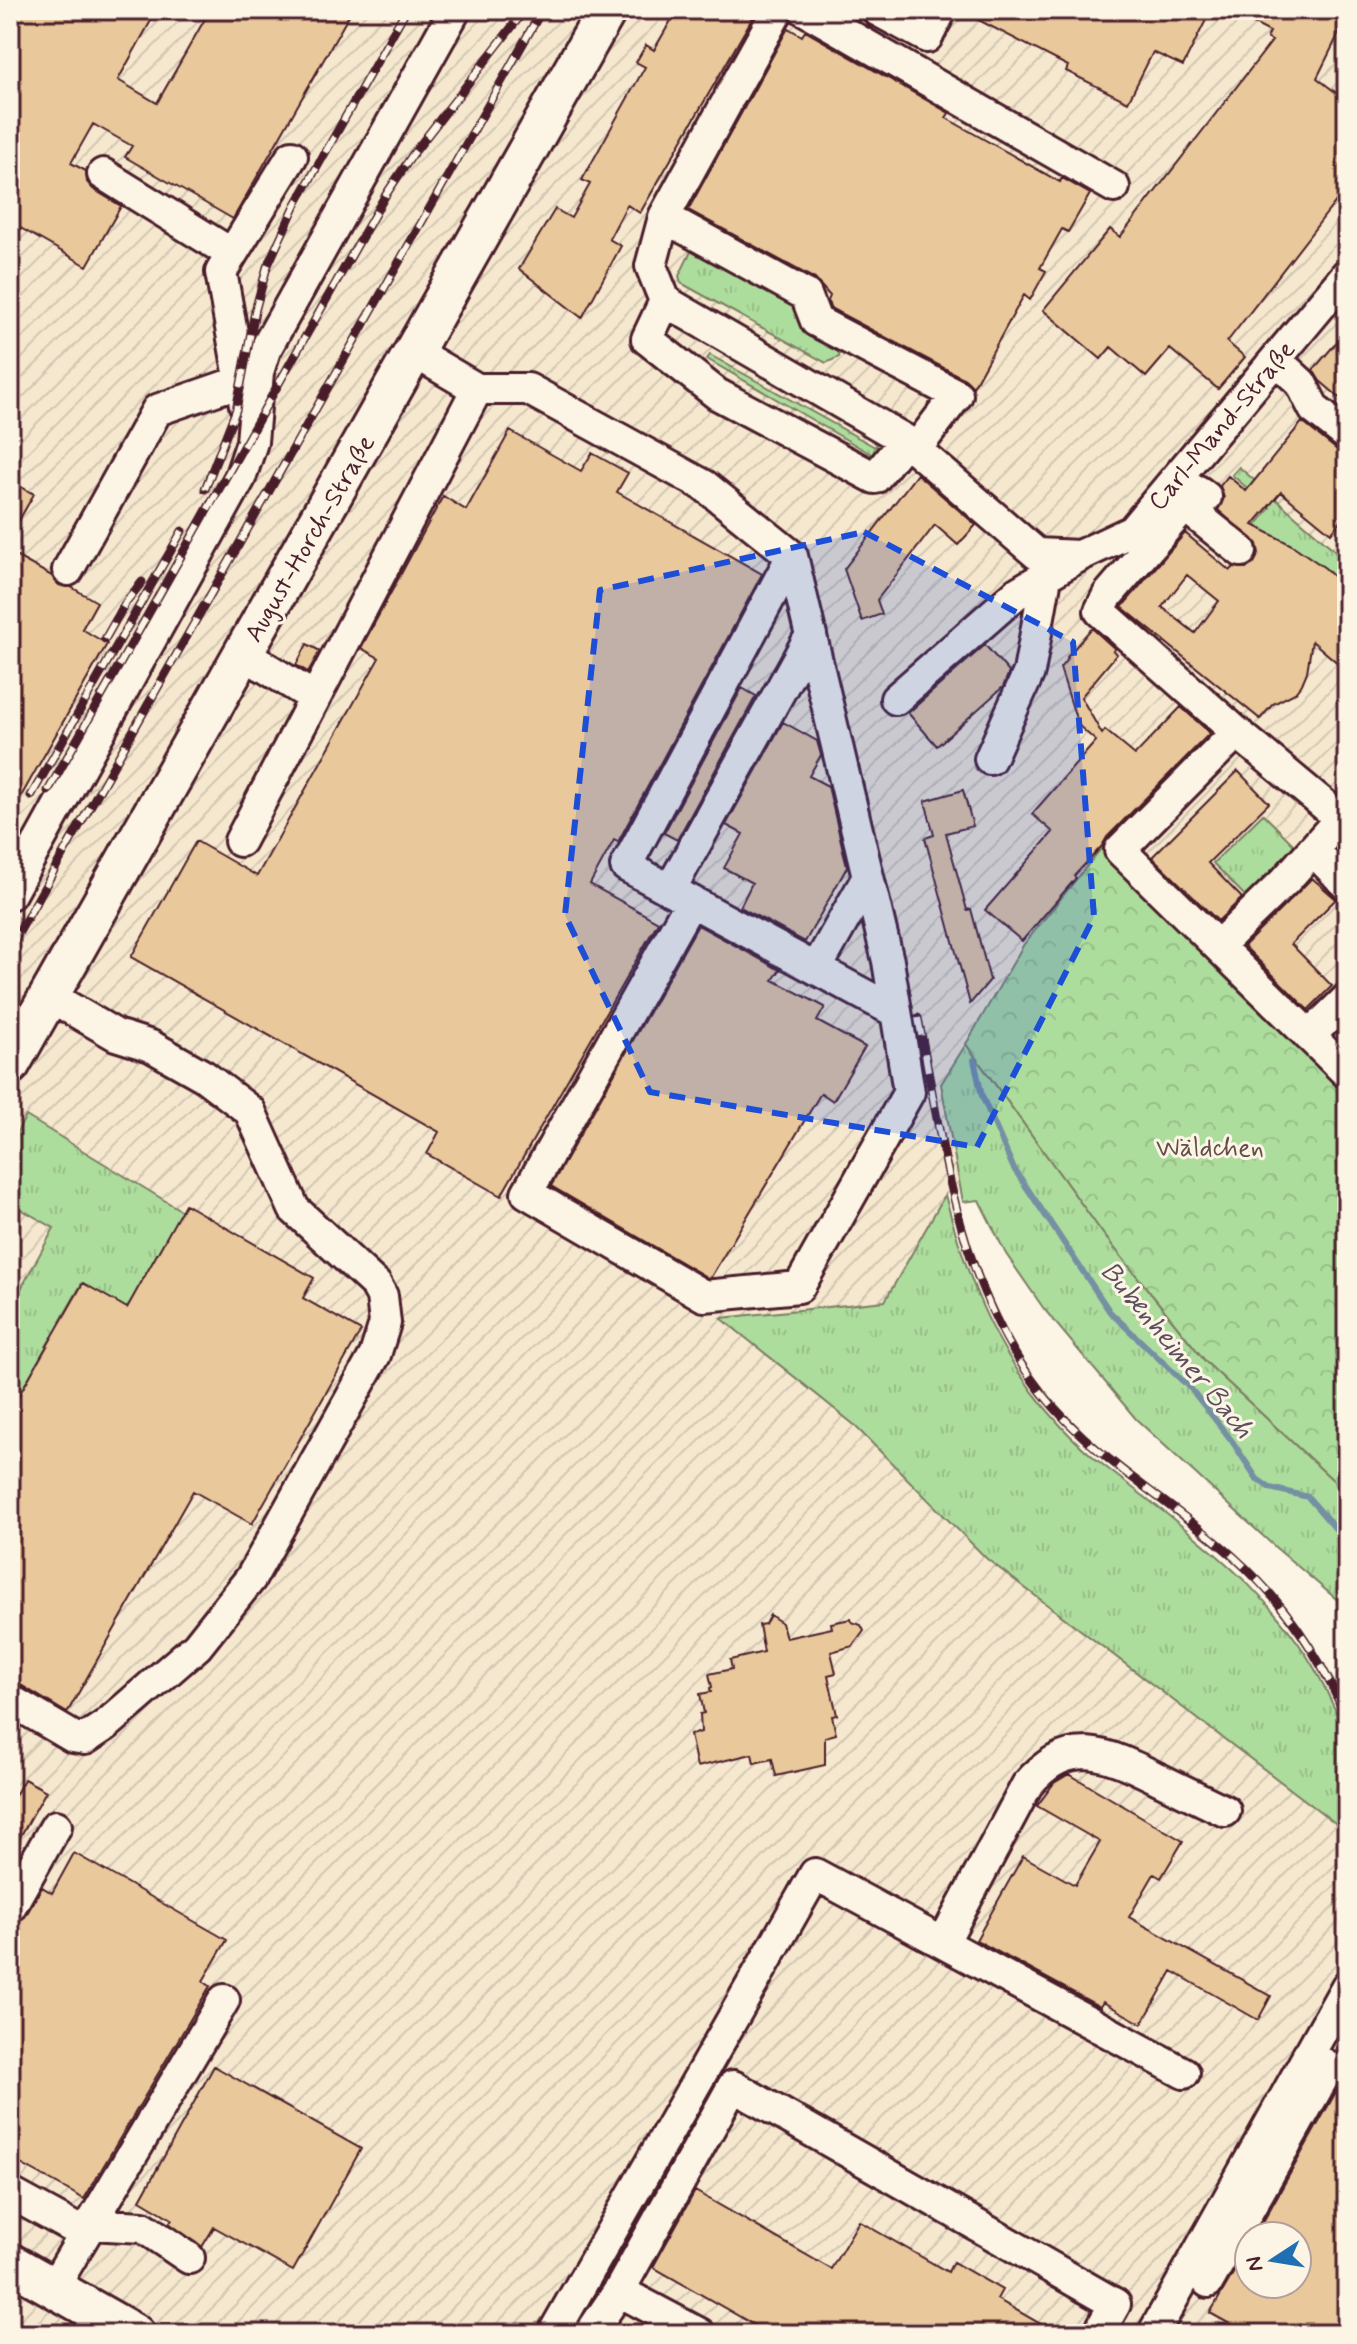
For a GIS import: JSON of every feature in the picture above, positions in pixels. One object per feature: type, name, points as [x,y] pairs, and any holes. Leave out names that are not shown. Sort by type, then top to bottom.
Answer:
[{"type":"main road","name":"August-Horch-Straße","points":[[10,1065],[607,10]]},
{"type":"main road","points":[[10,2263],[135,2334]]},
{"type":"street","points":[[10,894],[240,478],[252,442],[258,372],[265,350],[455,10]]},
{"type":"street","points":[[778,10],[664,217],[651,266],[665,301],[911,445],[1037,554],[1079,556],[1093,600],[1101,605]]},
{"type":"street","points":[[805,10],[1114,187]]},
{"type":"street","points":[[877,10],[927,37],[941,10]]},
{"type":"street","points":[[252,442],[221,272],[292,156]]},
{"type":"street","points":[[103,174],[232,254]]},
{"type":"street","points":[[664,217],[806,295],[816,321],[957,395],[911,445],[875,478],[717,394],[647,339],[665,301]]},
{"type":"street","name":"Carl-Mand-Straße","points":[[896,699],[1017,593],[1079,556],[1132,531],[1347,274]]},
{"type":"street","points":[[414,352],[477,389],[528,389],[705,486],[792,556],[807,642],[888,961],[909,1092],[799,1287],[704,1296],[527,1193],[807,642]]},
{"type":"street","points":[[1276,360],[1301,383],[1314,409],[1347,435]]},
{"type":"street","points":[[68,570],[157,410],[241,381]]},
{"type":"street","points":[[240,841],[477,389]]},
{"type":"street","points":[[1218,946],[1313,850],[1344,814],[1236,733],[1100,611],[1101,605],[1195,502],[1241,551]]},
{"type":"street","points":[[792,556],[626,866],[896,1012]]},
{"type":"street","points":[[990,759],[1029,672],[1046,577]]},
{"type":"street","points":[[776,587],[807,642]]},
{"type":"street","points":[[244,654],[315,698]]},
{"type":"street","points":[[1236,733],[1120,850],[1347,1073]]},
{"type":"street","points":[[1313,850],[1347,885]]},
{"type":"street","points":[[816,969],[868,877]]},
{"type":"street","points":[[10,1700],[73,1737],[85,1739],[106,1725],[197,1646],[251,1578],[375,1355],[385,1323],[385,1308],[376,1285],[294,1209],[250,1111],[204,1076],[164,1053],[116,1035],[49,996]]},
{"type":"street","points":[[1309,1036],[1347,999]]},
{"type":"street","points":[[943,1943],[1027,1785],[1046,1765],[1057,1759],[1078,1753],[1109,1755],[1225,1811]]},
{"type":"street","points":[[10,1907],[56,1826]]},
{"type":"street","points":[[553,2334],[815,1874],[1184,2073]]},
{"type":"street","points":[[1153,2334],[1205,2280],[1308,2054],[1347,1986]]},
{"type":"street","points":[[53,2288],[224,2000]]},
{"type":"street","points":[[590,2334],[619,2291],[733,2086],[1115,2304],[1098,2334]]},
{"type":"street","points":[[10,2193],[87,2229],[143,2227],[189,2258]]},
{"type":"street","points":[[619,2291],[700,2334]]},
{"type":"highlighted area","points":[[864,532],[1073,642],[1094,917],[977,1147],[650,1092],[565,915],[600,590]]},
{"type":"shaded area","points":[[10,10],[1347,10],[1347,1090],[1103,846],[1024,944],[941,1083],[961,1192],[945,1195],[886,1301],[722,1319],[852,1423],[987,1559],[1347,1832],[1347,2334],[10,2334]]},
{"type":"green space","points":[[694,245],[795,298],[798,322],[818,338],[840,345],[839,357],[826,363],[681,283],[679,276]]},
{"type":"green space","points":[[710,355],[875,447],[883,436],[889,442],[864,466],[871,454],[707,359]]},
{"type":"green space","points":[[1239,467],[1339,554],[1347,551],[1347,590],[1309,557],[1266,532],[1250,549],[1242,543],[1270,508],[1232,475]]},
{"type":"green space","points":[[1263,814],[1302,853],[1252,903],[1213,863]]},
{"type":"green space","name":"Wäldchen","points":[[1103,846],[1347,1090],[1347,1493],[1206,1362],[1104,1235],[966,1044],[1024,944]]},
{"type":"green space","points":[[966,1044],[1104,1235],[1206,1362],[1347,1493],[1347,1608],[1275,1547],[1136,1419],[1044,1309],[1006,1254],[979,1200],[963,1202],[941,1084]]},
{"type":"green space","points":[[26,1116],[182,1211],[127,1308],[82,1283],[60,1322],[81,1335],[51,1338],[10,1411],[10,1309],[54,1228],[10,1203],[10,1144]]},
{"type":"green space","points":[[945,1195],[975,1290],[1002,1346],[1039,1400],[1082,1447],[1201,1542],[1249,1585],[1292,1634],[1310,1661],[1335,1709],[1347,1741],[1347,1832],[987,1559],[852,1423],[721,1318],[885,1301]]},
{"type":"building","points":[[10,10],[157,10],[118,80],[157,103],[210,10],[352,10],[233,219],[125,157],[132,146],[93,124],[71,163],[86,171],[87,182],[93,189],[121,206],[87,266],[10,222]]},
{"type":"building","points":[[677,10],[757,10],[640,213],[627,205],[609,239],[621,246],[582,318],[519,269],[555,209],[571,218],[590,184],[582,180],[645,67],[636,62],[646,45],[654,50]]},
{"type":"building","points":[[959,10],[1211,10],[1183,66],[1153,52],[1128,102],[1066,71],[1068,66]]},
{"type":"building","points":[[1226,10],[1347,10],[1347,17],[1317,78],[1347,101],[1347,187],[1227,342],[1245,357],[1218,389],[1170,349],[1146,377],[1111,347],[1101,359],[1043,310],[1110,229],[1120,237],[1272,41],[1267,38],[1270,32]]},
{"type":"building","points":[[788,28],[802,36],[805,31],[949,113],[946,118],[1060,182],[1062,178],[1090,194],[1068,232],[1062,229],[1040,268],[1046,271],[1030,300],[1024,295],[973,387],[965,379],[830,308],[830,296],[815,279],[688,210]]},
{"type":"building","points":[[1347,330],[1347,404],[1320,381],[1313,370]]},
{"type":"building","points":[[1302,422],[1336,449],[1347,453],[1347,513],[1331,533],[1281,492],[1253,525],[1292,545],[1325,568],[1347,590],[1347,671],[1312,641],[1302,684],[1295,693],[1273,704],[1260,719],[1122,607],[1185,533],[1230,571],[1234,567],[1247,568],[1254,563],[1259,553],[1257,544],[1218,510],[1224,498],[1220,486],[1228,476],[1246,491]],"holes":[[[1187,575],[1219,601],[1195,633],[1162,607]]]},
{"type":"building","points":[[510,431],[581,471],[592,453],[628,473],[617,492],[762,574],[618,842],[614,840],[590,884],[658,922],[501,1196],[427,1154],[439,1132],[131,957],[196,841],[257,876],[379,658],[361,648],[443,496],[466,510]]},
{"type":"building","points":[[917,474],[976,525],[958,545],[935,525],[877,600],[882,614],[862,621],[844,569]]},
{"type":"building","points":[[10,481],[34,494],[10,536]]},
{"type":"building","points":[[10,553],[52,576],[59,585],[71,587],[97,602],[82,629],[107,644],[10,816]]},
{"type":"building","points":[[1093,629],[1117,654],[1081,697],[1102,734],[1105,730],[1135,755],[1181,707],[1210,733],[1107,837],[1022,941],[985,910],[1053,832],[1032,814],[1096,741],[1078,725],[1060,668]]},
{"type":"building","points":[[307,644],[320,651],[308,672],[296,665]]},
{"type":"building","points":[[985,645],[1009,672],[1003,687],[937,746],[908,713]]},
{"type":"building","points":[[742,688],[756,696],[677,840],[664,833]]},
{"type":"building","points":[[783,722],[817,741],[821,755],[809,776],[828,786],[847,867],[805,942],[740,907],[752,883],[724,868],[743,834],[726,825]]},
{"type":"building","points":[[1238,771],[1269,803],[1208,863],[1242,898],[1218,921],[1152,857]]},
{"type":"building","points":[[963,790],[973,826],[946,833],[990,980],[970,1004],[925,838],[934,835],[925,801]]},
{"type":"building","points":[[1312,878],[1336,899],[1291,944],[1332,986],[1308,1010],[1244,946]]},
{"type":"building","points":[[698,925],[780,970],[773,980],[825,1007],[817,1021],[865,1047],[833,1101],[821,1093],[708,1278],[551,1186]]},
{"type":"building","points":[[185,1204],[314,1278],[303,1298],[361,1331],[252,1524],[193,1491],[67,1713],[19,1684],[10,1682],[10,1411],[83,1283],[127,1308]]},
{"type":"building","points":[[770,1615],[782,1623],[786,1638],[832,1628],[831,1623],[851,1619],[864,1631],[853,1646],[831,1652],[836,1673],[828,1675],[837,1715],[832,1716],[836,1734],[825,1737],[825,1765],[776,1776],[772,1759],[754,1763],[752,1754],[697,1767],[690,1735],[701,1732],[700,1714],[704,1713],[700,1694],[711,1692],[709,1674],[732,1669],[730,1660],[764,1652],[759,1625],[765,1624]]},
{"type":"building","points":[[1069,1774],[1183,1841],[1161,1878],[1154,1874],[1129,1917],[1271,1996],[1258,2020],[1172,1971],[1142,2024],[1103,2002],[1100,2007],[976,1940],[1023,1856],[1075,1885],[1100,1842],[1037,1806],[1054,1783]]},
{"type":"building","points":[[24,1779],[46,1791],[10,1855],[10,1805]]},
{"type":"building","points":[[74,1853],[227,1940],[203,1981],[210,1986],[84,2199],[10,2158],[10,1926],[25,1917],[42,1887],[52,1893]]},
{"type":"building","points":[[214,2066],[361,2149],[293,2271],[214,2227],[202,2247],[169,2223],[172,2219],[140,2200]]},
{"type":"building","points":[[1347,2066],[1347,2334],[1248,2334],[1210,2313],[1233,2273],[1233,2300],[1313,2300],[1313,2220],[1264,2220],[1345,2076]]},
{"type":"building","points":[[695,2191],[831,2269],[859,2221],[948,2272],[953,2262],[1002,2290],[997,2299],[1058,2334],[770,2334],[653,2267]]},
{"type":"waterway","name":"Bubenheimer Bach","points":[[974,1060],[982,1096],[1013,1167],[1110,1312],[1191,1389],[1257,1479],[1270,1488],[1308,1497],[1347,1542]]},
{"type":"railway","points":[[205,489],[236,410],[255,311],[267,267],[295,206],[406,10]]},
{"type":"railway","points":[[48,791],[385,196],[413,154],[525,10]]},
{"type":"railway","points":[[10,948],[542,10]]},
{"type":"railway","points":[[31,796],[182,531]]},
{"type":"railway","points":[[105,639],[126,602],[142,582]]},
{"type":"railway","points":[[918,1018],[958,1213],[990,1307],[1013,1351],[1042,1393],[1086,1439],[1252,1574],[1300,1632],[1326,1675],[1347,1720]]}]
